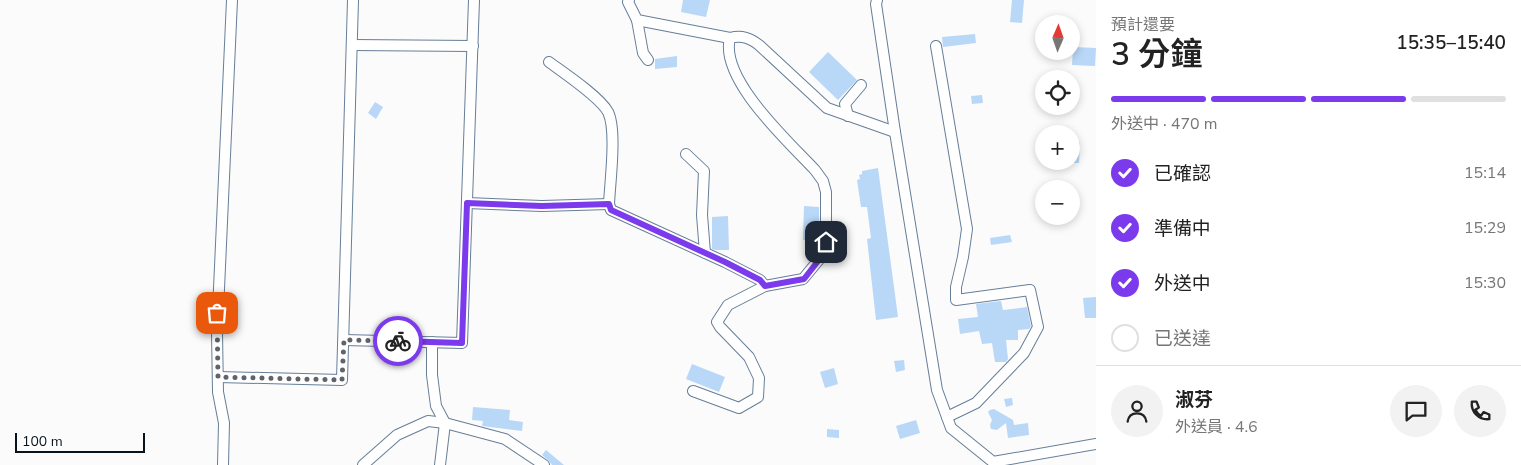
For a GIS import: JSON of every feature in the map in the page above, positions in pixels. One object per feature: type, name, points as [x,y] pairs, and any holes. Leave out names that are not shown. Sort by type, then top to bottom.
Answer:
[{"type":"lane","points":[[223,465],[224,423],[218,392],[216,333],[232,0]]},
{"type":"lane","points":[[218,377],[342,380],[353,0]]},
{"type":"lane","points":[[344,340],[462,343],[474,0]]},
{"type":"lane","points":[[629,0],[628,2],[637,20],[643,53],[648,60]]},
{"type":"lane","points":[[877,0],[876,4],[895,132],[937,390],[951,428],[993,463],[1096,444]]},
{"type":"lane","points":[[637,20],[730,38],[737,36],[750,39],[759,45],[827,108],[895,132]]},
{"type":"lane","points":[[693,391],[738,408],[758,397],[759,378],[749,356],[717,322],[728,305],[765,286],[804,279],[822,256],[826,242],[826,192],[823,181],[750,99],[738,78],[730,57],[728,44],[730,38]]},
{"type":"lane","points":[[352,44],[472,46]]},
{"type":"lane","points":[[936,46],[967,229],[956,287],[956,300],[1030,290],[1038,327],[1024,353],[976,403],[947,417]]},
{"type":"lane","points":[[549,62],[598,100],[607,111],[612,124],[609,204],[611,210],[760,280],[765,286]]},
{"type":"lane","points":[[848,116],[845,104],[861,86]]},
{"type":"lane","points":[[686,154],[704,171],[702,215],[705,253]]},
{"type":"lane","points":[[467,203],[542,206],[609,204]]},
{"type":"lane","points":[[432,342],[432,375],[436,406],[445,423],[440,465]]},
{"type":"lane","points":[[363,465],[397,435],[428,421],[445,423],[506,439],[544,465]]},
{"type":"building","points":[[683,0],[710,0],[706,17],[681,12]]},
{"type":"building","points":[[1012,0],[1024,0],[1022,23],[1010,22]]},
{"type":"building","points":[[975,34],[976,43],[943,47],[942,37]]},
{"type":"building","points":[[1080,47],[1096,48],[1095,66],[1072,65],[1072,60],[1080,60]]},
{"type":"building","points":[[828,52],[857,80],[838,100],[809,72]]},
{"type":"building","points":[[677,56],[677,67],[655,69],[655,59]]},
{"type":"building","points":[[982,95],[983,103],[972,104],[971,96]]},
{"type":"building","points":[[375,102],[383,107],[376,119],[368,113]]},
{"type":"building","points":[[878,168],[898,317],[876,320],[867,239],[871,238],[867,207],[861,207],[857,180],[860,179],[859,175],[862,174],[862,171]]},
{"type":"building","points":[[804,206],[819,207],[819,240],[803,240]]},
{"type":"building","points":[[728,216],[729,250],[712,249],[712,217]]},
{"type":"building","points":[[1010,235],[1012,242],[991,245],[990,238]]},
{"type":"building","points":[[1096,297],[1096,318],[1085,318],[1083,298]]},
{"type":"building","points":[[1001,301],[1003,310],[1027,307],[1031,326],[1029,329],[1018,330],[1018,340],[1006,340],[1008,359],[1006,362],[995,362],[992,343],[982,344],[979,331],[960,334],[958,319],[978,317],[976,304]]},
{"type":"building","points":[[904,360],[905,370],[896,372],[894,361]]},
{"type":"building","points":[[692,364],[725,377],[719,392],[686,379]]},
{"type":"building","points":[[834,368],[838,384],[825,388],[820,372]]},
{"type":"building","points":[[1012,398],[1013,405],[1006,407],[1004,399]]},
{"type":"building","points":[[473,407],[510,410],[509,420],[523,422],[522,431],[482,426],[483,421],[472,420]]},
{"type":"building","points":[[994,409],[1013,420],[1014,425],[1028,423],[1029,435],[1008,438],[1006,423],[997,430],[991,429],[992,420],[988,412]]},
{"type":"building","points":[[916,420],[920,433],[900,439],[896,426]]},
{"type":"building","points":[[827,429],[839,430],[839,438],[827,437]]},
{"type":"building","points":[[546,450],[564,465],[552,465],[542,455]]},
{"type":"way so far","points":[[217,313],[218,377],[342,380],[344,340],[398,341]]},
{"type":"route","points":[[398,341],[462,343],[467,203],[542,206],[609,204],[611,210],[725,262],[760,280],[765,286],[804,279],[822,256],[826,242]]}]
